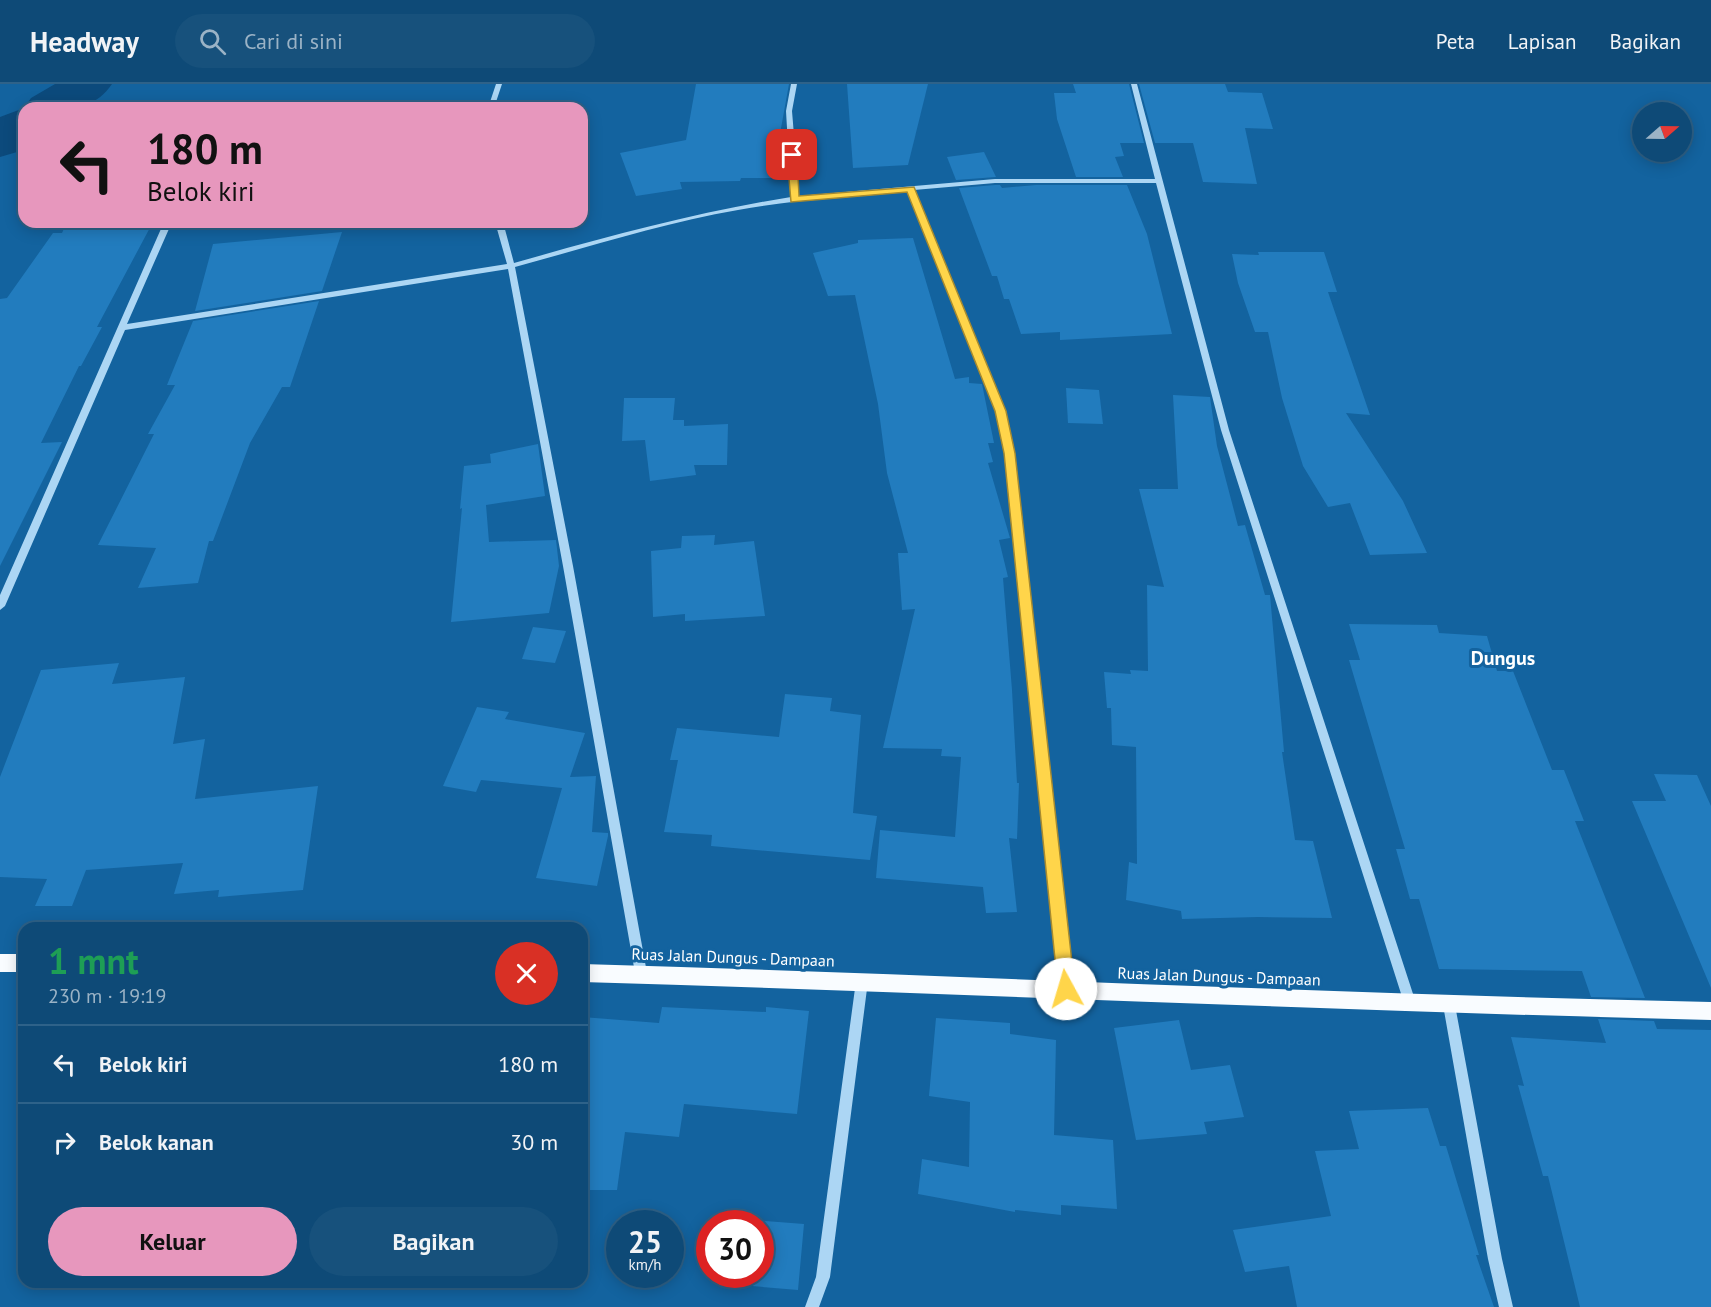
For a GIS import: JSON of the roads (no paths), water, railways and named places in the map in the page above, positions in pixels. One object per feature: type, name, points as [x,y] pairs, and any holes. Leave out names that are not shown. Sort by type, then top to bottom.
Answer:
[{"type":"main road","points":[[0,963],[18,963]]},
{"type":"main road","name":"Ruas Jalan Dungus - Dampaan","points":[[588,973],[862,981],[1449,1005],[1711,1011]]},
{"type":"street","points":[[492,102],[499,84]]},
{"type":"street","points":[[794,84],[789,111],[795,200]]},
{"type":"street","points":[[1134,84],[1225,430],[1410,1003]]},
{"type":"street","points":[[122,328],[511,266],[655,226],[736,208],[795,200],[995,181],[1158,181]]},
{"type":"street","points":[[910,189],[1000,411],[1010,453],[1066,989]]},
{"type":"street","points":[[0,606],[165,228]]},
{"type":"street","points":[[501,228],[511,266],[566,554],[641,973]]},
{"type":"street","points":[[813,1307],[823,1277],[862,981]]},
{"type":"street","points":[[1449,1005],[1506,1307]]},
{"type":"waterway","points":[[58,102],[89,84]]},
{"type":"waterway","points":[[0,142],[18,127]]},
{"type":"district","name":"Dungus","points":[[1503,658]]}]
